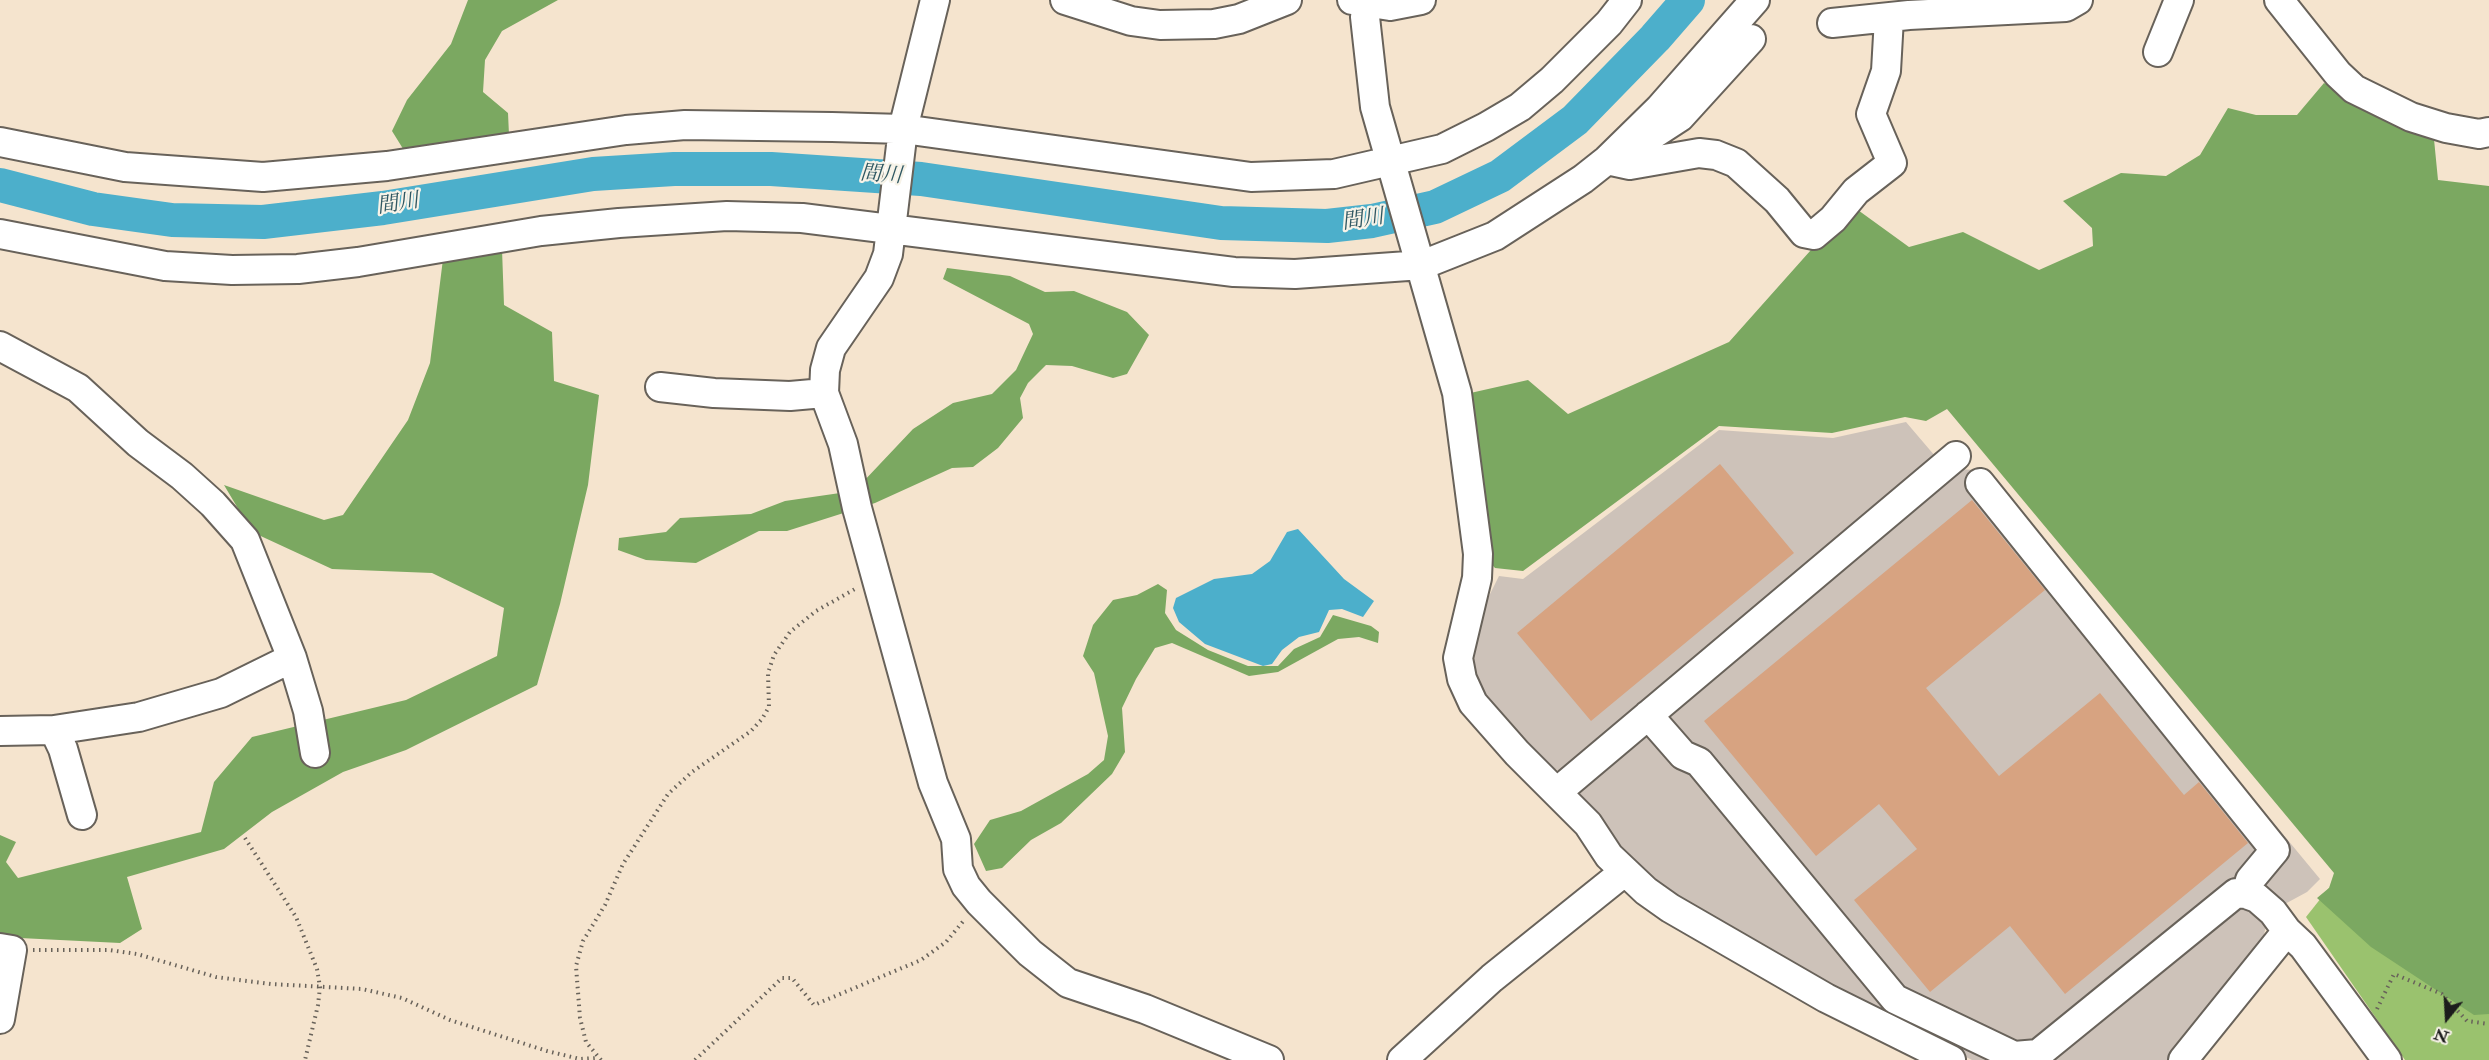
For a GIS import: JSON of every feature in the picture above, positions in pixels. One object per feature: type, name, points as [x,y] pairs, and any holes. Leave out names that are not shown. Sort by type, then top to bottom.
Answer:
[{"type":"street","points":[[935,0],[902,133],[888,254],[879,278],[831,348],[825,370],[824,393],[843,444],[857,507],[933,783],[956,839],[958,869],[966,886],[979,902],[1030,953],[1068,983],[1145,1009],[1269,1060]]},
{"type":"street","points":[[1065,0],[1131,21],[1160,25],[1214,24],[1239,19],[1287,0]]},
{"type":"street","points":[[1421,0],[1390,6],[1363,1],[1375,107],[1457,393],[1478,554],[1476,578],[1458,658],[1462,679],[1473,703],[1588,824],[1624,872],[1670,908],[1826,999],[1952,1060]]},
{"type":"street","points":[[0,142],[124,168],[263,177],[387,166],[626,130],[685,125],[902,133],[1251,177],[1334,174],[1394,167],[1442,149],[1520,107],[1552,80],[1609,23],[1627,0]]},
{"type":"street","points":[[1612,162],[1755,0]]},
{"type":"street","points":[[1832,23],[2066,8],[2078,0]]},
{"type":"street","points":[[2158,52],[2179,0]]},
{"type":"street","points":[[2279,0],[2338,74],[2354,89],[2411,117],[2479,134],[2489,132]]},
{"type":"street","points":[[1612,162],[1630,165],[1699,153],[1716,155],[1736,163],[1777,200],[1804,234],[1814,235],[1833,219],[1856,191],[1892,163],[1873,125],[1871,114],[1886,71],[1889,18]]},
{"type":"street","points":[[0,234],[165,266],[232,270],[310,268],[541,231],[727,216],[893,224],[1234,272],[1295,274],[1420,261],[1495,236],[1680,117],[1751,39]]},
{"type":"street","points":[[0,346],[78,388],[138,443],[182,476],[213,504],[245,540],[292,658],[308,711],[315,753]]},
{"type":"street","points":[[660,387],[714,393],[790,396],[824,393]]},
{"type":"street","points":[[1557,792],[1956,456]]},
{"type":"street","points":[[1980,483],[2275,850],[2250,880],[2246,894]]},
{"type":"street","points":[[0,731],[54,730],[139,717],[221,693],[292,658]]},
{"type":"street","points":[[1648,715],[1683,756],[1699,762],[1896,999],[2014,1056],[2038,1054],[2236,893],[2257,898],[2273,912],[2287,931],[2303,946],[2387,1060]]},
{"type":"street","points":[[54,730],[63,749],[82,815]]},
{"type":"street","points":[[1402,1060],[1492,978],[1624,872]]},
{"type":"street","points":[[2182,1060],[2287,931]]},
{"type":"street","points":[[0,1019],[6,949]]},
{"type":"path","points":[[599,1059],[586,1042],[580,1018],[576,966],[584,941],[605,905],[628,855],[668,794],[692,772],[751,731],[762,719],[769,706],[768,673],[774,655],[790,632],[840,596],[878,579]]},
{"type":"path","points":[[245,838],[296,917],[317,969],[320,987],[305,1060]]},
{"type":"path","points":[[695,1060],[782,978],[792,978],[814,1005],[921,960],[946,942],[979,902]]},
{"type":"path","points":[[6,949],[110,950],[137,954],[216,977],[362,989],[402,998],[450,1020],[547,1051],[580,1059],[599,1059]]},
{"type":"path","points":[[2367,1031],[2394,974],[2442,994],[2467,1021],[2489,1024]]},
{"type":"shaded area","points":[[1906,422],[1935,456],[1563,771],[1540,766],[1474,694],[1469,636],[1499,576],[1523,579],[1719,430],[1833,438]]},
{"type":"shaded area","points":[[1950,469],[1982,470],[2320,879],[2307,892],[2283,905],[2266,925],[2262,945],[2172,1060],[1972,1060],[1827,986],[1661,887],[1625,850],[1605,836],[1582,808],[1579,793]]},
{"type":"green space","points":[[468,0],[558,0],[502,31],[485,60],[483,92],[508,113],[509,135],[405,152],[392,131],[407,100],[451,44]]},
{"type":"green space","points":[[2324,83],[2377,109],[2433,129],[2438,180],[2489,186],[2489,1014],[2474,1015],[2371,947],[2317,898],[2329,888],[2334,873],[1947,409],[1926,421],[1905,417],[1832,433],[1719,426],[1523,571],[1495,568],[1483,555],[1466,394],[1528,380],[1568,414],[1729,342],[1851,205],[1909,247],[1963,232],[2039,270],[2093,246],[2092,228],[2063,201],[2121,173],[2166,176],[2200,155],[2228,108],[2256,115],[2297,115]]},
{"type":"green space","points":[[502,249],[504,305],[552,332],[554,381],[599,395],[588,485],[560,604],[537,685],[406,750],[343,772],[272,812],[224,849],[127,877],[142,929],[120,943],[0,937],[0,835],[16,842],[6,862],[18,878],[201,832],[214,782],[252,737],[406,700],[497,656],[504,608],[432,573],[332,569],[252,532],[224,485],[324,520],[343,515],[408,420],[430,363],[443,259]]},
{"type":"green space","points":[[947,268],[1010,276],[1045,292],[1074,291],[1127,312],[1149,335],[1127,374],[1113,378],[1072,366],[1046,365],[1028,383],[1020,398],[1023,418],[998,448],[973,467],[952,468],[875,503],[787,531],[759,531],[696,563],[646,560],[618,550],[619,538],[666,532],[680,518],[751,514],[785,501],[840,493],[862,483],[913,429],[953,403],[992,394],[1016,370],[1033,334],[1029,324],[943,279]]},
{"type":"green space","points":[[1158,584],[1167,590],[1165,613],[1176,630],[1208,650],[1248,666],[1278,666],[1294,649],[1320,637],[1333,615],[1371,626],[1379,632],[1378,643],[1359,637],[1338,639],[1278,672],[1249,676],[1172,643],[1155,648],[1122,708],[1125,752],[1112,774],[1061,823],[1031,840],[1002,868],[986,871],[974,844],[990,820],[1021,811],[1088,774],[1104,760],[1108,736],[1094,673],[1083,656],[1093,625],[1113,600],[1137,595]]},
{"type":"green space","points":[[2329,888],[2489,986],[2489,1060],[2405,1060],[2306,917]]},
{"type":"water","points":[[1298,529],[1344,579],[1374,601],[1363,617],[1342,609],[1329,610],[1319,632],[1299,637],[1282,650],[1272,664],[1263,666],[1205,644],[1179,622],[1173,608],[1176,598],[1214,579],[1252,574],[1270,561],[1287,532]]},
{"type":"building","points":[[1720,464],[1794,553],[1591,721],[1517,633]]},
{"type":"building","points":[[1972,500],[2045,590],[1926,688],[1999,776],[2100,693],[2184,795],[2199,782],[2248,843],[2065,994],[2010,926],[1930,992],[1854,900],[1917,849],[1879,804],[1816,856],[1704,721]]},
{"type":"waterway","name":"間川","points":[[0,185],[93,209],[172,220],[263,222],[383,208],[593,174],[674,169],[771,169],[921,179],[1221,223],[1327,226],[1372,221],[1435,207],[1500,176],[1575,120],[1655,38],[1688,0]]}]
